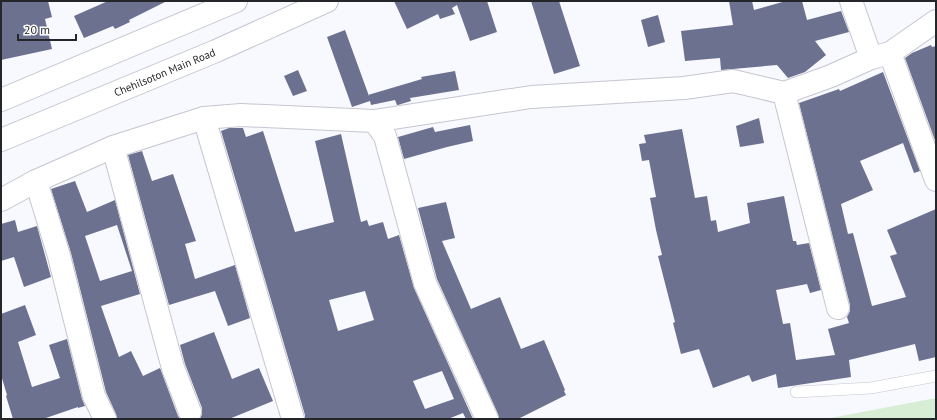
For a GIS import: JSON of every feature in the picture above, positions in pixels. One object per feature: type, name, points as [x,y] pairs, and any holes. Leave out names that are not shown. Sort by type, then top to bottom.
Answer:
[{"type":"street","points":[[1,100],[211,6],[236,1]]},
{"type":"street","name":"Chehilsoton Main Road","points":[[1,140],[216,51],[327,1]]},
{"type":"street","points":[[851,1],[881,55],[936,180]]},
{"type":"street","points":[[1,200],[36,181],[113,147],[204,118],[240,115],[374,121],[531,97],[684,88],[733,81],[784,93],[831,76],[881,55],[936,22]]},
{"type":"street","points":[[784,93],[838,308]]},
{"type":"street","points":[[204,118],[293,419]]},
{"type":"street","points":[[374,121],[385,136],[425,283],[486,419]]},
{"type":"street","points":[[113,147],[173,368],[190,412]]},
{"type":"street","points":[[36,181],[59,256],[94,396],[105,419]]},
{"type":"lane","points":[[796,392],[871,388],[936,376]]},
{"type":"green space","points":[[936,398],[936,419],[825,419]]},
{"type":"building","points":[[1,1],[48,1],[52,17],[45,19],[52,49],[1,60]]},
{"type":"building","points":[[108,1],[167,1],[129,20],[130,22],[115,29],[113,26],[84,38],[74,16]]},
{"type":"building","points":[[394,1],[487,1],[497,32],[470,41],[457,5],[452,8],[455,14],[440,19],[438,14],[407,29]]},
{"type":"building","points":[[531,1],[559,1],[580,66],[554,74]]},
{"type":"building","points":[[729,1],[752,1],[754,10],[786,1],[802,1],[807,20],[841,11],[849,32],[815,41],[826,55],[805,72],[788,78],[777,65],[721,70],[720,58],[685,61],[681,31],[733,25]]},
{"type":"building","points":[[658,15],[665,42],[648,47],[641,20]]},
{"type":"building","points":[[345,30],[369,95],[422,79],[421,77],[455,71],[459,90],[410,98],[411,101],[398,105],[395,100],[371,105],[370,101],[352,107],[327,37]]},
{"type":"building","points":[[931,45],[932,47],[936,46],[936,143],[905,58],[912,53]]},
{"type":"building","points":[[298,70],[307,91],[293,96],[284,76]]},
{"type":"building","points":[[883,72],[920,171],[914,173],[903,143],[860,161],[873,190],[841,204],[848,234],[853,233],[872,306],[906,297],[890,256],[897,254],[887,230],[936,209],[936,357],[919,361],[915,344],[849,360],[851,377],[778,388],[776,374],[752,382],[749,375],[713,388],[699,349],[681,354],[673,323],[675,322],[658,256],[662,255],[650,198],[656,197],[649,160],[642,161],[639,144],[646,143],[644,135],[682,129],[695,198],[707,196],[711,221],[716,220],[718,232],[750,223],[747,203],[784,196],[793,241],[796,241],[797,245],[809,243],[821,290],[810,293],[807,284],[776,290],[783,324],[790,323],[796,360],[835,355],[828,329],[849,323],[847,317],[850,311],[850,305],[799,103],[839,89],[840,91]]},
{"type":"building","points":[[759,118],[764,143],[740,147],[736,126]]},
{"type":"building","points":[[470,125],[473,141],[404,159],[398,137],[433,127],[435,132]]},
{"type":"building","points":[[229,128],[243,128],[246,137],[263,131],[295,232],[334,222],[315,141],[341,134],[361,222],[367,220],[369,226],[383,222],[388,239],[399,235],[414,288],[473,419],[466,419],[463,413],[448,419],[305,419],[221,131]],"holes":[[[365,291],[374,320],[338,331],[329,300]],[[442,371],[454,399],[425,409],[413,381]]]},
{"type":"building","points":[[142,151],[152,181],[173,174],[196,241],[185,244],[195,279],[235,265],[250,318],[228,326],[215,291],[169,305],[128,155]]},
{"type":"building","points":[[75,181],[87,212],[115,200],[140,294],[101,306],[119,357],[131,351],[143,376],[160,368],[180,419],[117,419],[106,392],[71,253],[51,189]],"holes":[[[117,225],[132,271],[100,281],[85,236]]]},
{"type":"building","points":[[446,202],[455,238],[442,241],[471,309],[500,297],[521,349],[544,340],[565,390],[566,395],[518,419],[499,419],[437,279],[418,208]]},
{"type":"building","points":[[15,220],[18,232],[37,226],[51,277],[24,287],[14,257],[1,261],[1,224]]},
{"type":"building","points":[[25,305],[36,335],[18,342],[32,387],[60,378],[49,345],[67,339],[85,406],[43,419],[13,419],[1,375],[1,314]]},
{"type":"building","points":[[214,332],[232,379],[259,368],[273,401],[229,419],[200,419],[202,408],[185,364],[180,345]]}]
